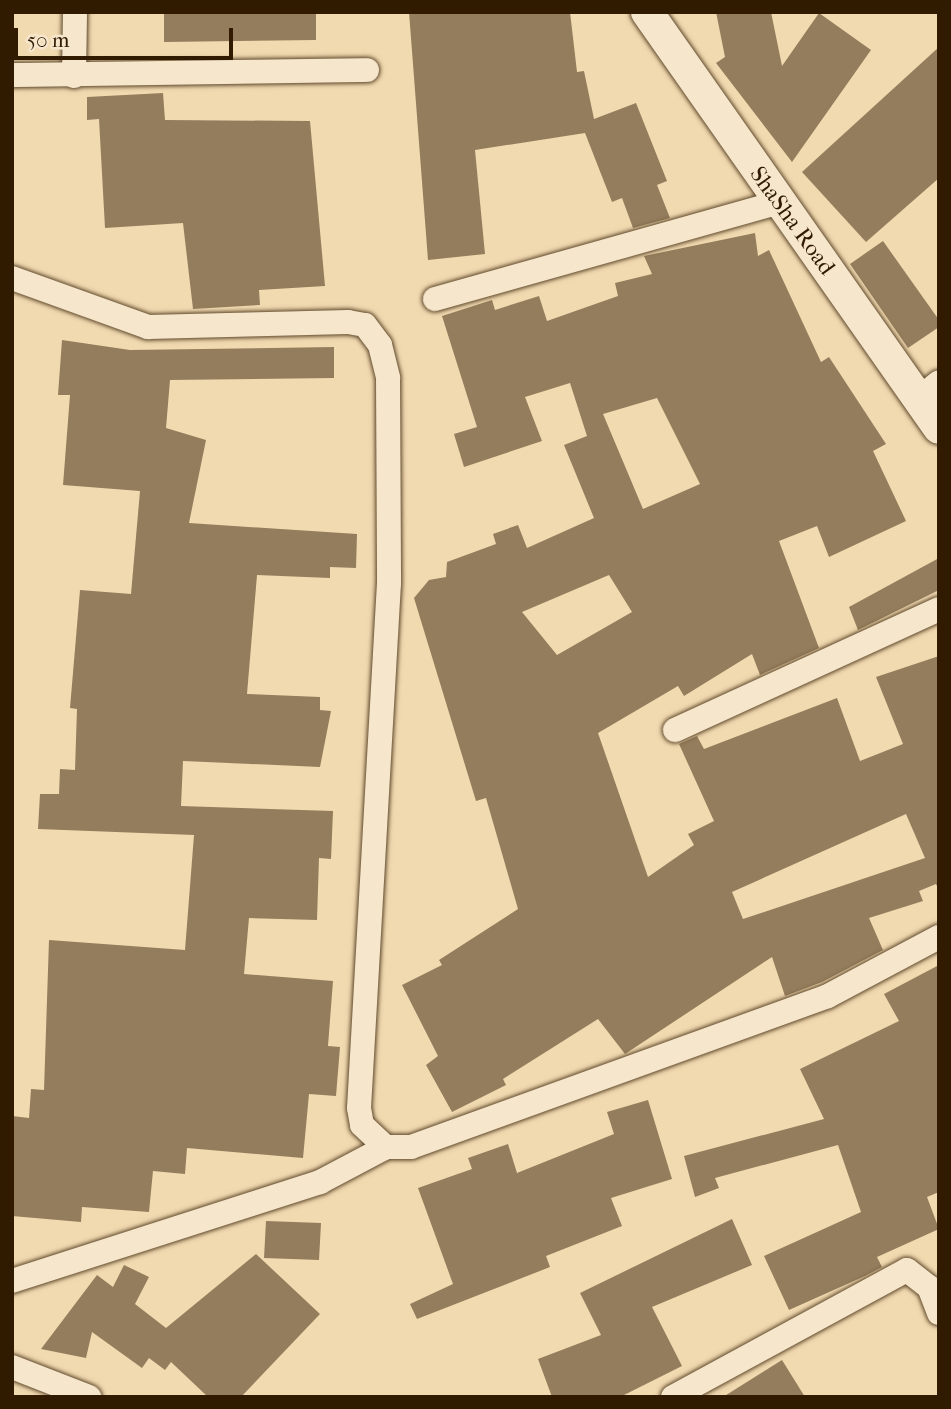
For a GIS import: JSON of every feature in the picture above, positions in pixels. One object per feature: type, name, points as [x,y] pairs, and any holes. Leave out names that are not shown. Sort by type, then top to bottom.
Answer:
[{"type":"street","points":[[74,75],[75,12]]},
{"type":"street","name":"ShaSha Road","points":[[647,12],[776,203],[930,389],[939,428]]},
{"type":"street","points":[[12,75],[367,70]]},
{"type":"street","points":[[435,299],[776,203]]},
{"type":"street","points":[[12,278],[148,327],[348,321],[365,325],[380,345],[388,378],[389,583],[359,1108],[362,1125],[386,1147]]},
{"type":"street","points":[[675,730],[939,609]]},
{"type":"street","points":[[12,1281],[320,1182],[386,1147],[411,1147],[828,996],[939,937]]},
{"type":"street","points":[[673,1397],[907,1270],[929,1287],[939,1313]]},
{"type":"street","points":[[14,1371],[89,1397]]},
{"type":"building","points":[[164,12],[316,12],[316,40],[164,42]]},
{"type":"building","points":[[409,12],[570,12],[577,72],[584,71],[594,119],[636,103],[667,181],[657,185],[670,218],[633,228],[622,198],[612,202],[585,133],[475,150],[485,254],[428,260]]},
{"type":"building","points":[[716,12],[771,12],[782,66],[819,13],[871,50],[792,162],[716,63],[725,57]]},
{"type":"building","points":[[939,47],[939,178],[866,242],[802,172]]},
{"type":"building","points":[[163,93],[165,120],[310,121],[325,286],[259,290],[260,305],[193,309],[183,223],[105,228],[99,119],[87,120],[87,97]]},
{"type":"building","points":[[755,233],[758,256],[769,250],[821,362],[829,357],[886,444],[873,451],[906,521],[829,557],[817,526],[779,541],[819,648],[760,675],[752,654],[684,696],[678,686],[598,733],[648,877],[694,845],[688,834],[714,821],[679,744],[697,736],[704,749],[837,698],[860,761],[903,744],[876,677],[939,656],[939,890],[936,884],[919,891],[923,901],[869,918],[883,950],[822,982],[785,996],[772,957],[625,1054],[598,1019],[503,1079],[506,1085],[452,1112],[426,1065],[438,1056],[402,985],[442,965],[439,960],[518,909],[486,798],[476,801],[414,598],[429,580],[446,577],[447,562],[496,544],[493,534],[518,525],[527,548],[594,518],[564,445],[587,436],[570,383],[525,397],[542,441],[464,467],[454,434],[477,427],[442,316],[492,300],[495,310],[539,296],[547,321],[618,296],[615,283],[652,274],[644,256]],"holes":[[[657,398],[700,484],[643,509],[603,414]],[[609,575],[632,612],[557,655],[522,612]],[[906,814],[925,858],[743,919],[732,892]]]},
{"type":"building","points":[[883,241],[939,320],[939,327],[908,348],[850,264]]},
{"type":"building","points":[[62,340],[130,350],[334,347],[334,378],[170,380],[166,428],[206,440],[189,523],[357,534],[356,568],[330,567],[330,578],[257,575],[247,694],[320,697],[320,710],[331,711],[320,767],[183,761],[181,806],[333,811],[331,859],[319,858],[317,920],[249,918],[244,974],[333,981],[328,1046],[340,1047],[336,1096],[309,1094],[303,1158],[187,1148],[185,1174],[153,1171],[149,1212],[82,1207],[81,1222],[12,1216],[12,1116],[29,1118],[31,1089],[44,1090],[49,940],[185,950],[194,835],[38,829],[40,794],[59,794],[60,769],[75,770],[77,709],[70,708],[80,590],[131,594],[140,491],[63,485],[70,395],[58,395]]},
{"type":"building","points":[[939,558],[939,590],[858,630],[849,607]]},
{"type":"building","points":[[939,965],[939,1192],[927,1197],[939,1229],[877,1257],[882,1267],[789,1310],[764,1256],[861,1212],[838,1145],[715,1178],[719,1188],[695,1197],[684,1156],[824,1119],[800,1069],[899,1021],[884,994]]},
{"type":"building","points":[[648,1100],[672,1179],[611,1198],[622,1226],[546,1256],[550,1267],[417,1319],[410,1304],[453,1284],[418,1188],[472,1169],[468,1158],[508,1144],[517,1173],[614,1134],[607,1112]]},
{"type":"building","points":[[732,1219],[752,1265],[652,1307],[682,1366],[620,1397],[552,1397],[538,1359],[601,1335],[580,1293]]},
{"type":"building","points":[[266,1221],[321,1223],[319,1260],[264,1258]]},
{"type":"building","points":[[256,1254],[320,1314],[241,1397],[208,1397],[171,1362],[165,1370],[149,1358],[142,1368],[92,1332],[86,1358],[41,1349],[97,1275],[113,1287],[124,1265],[149,1277],[135,1304],[166,1328]]},
{"type":"building","points":[[782,1360],[805,1397],[723,1397]]}]
